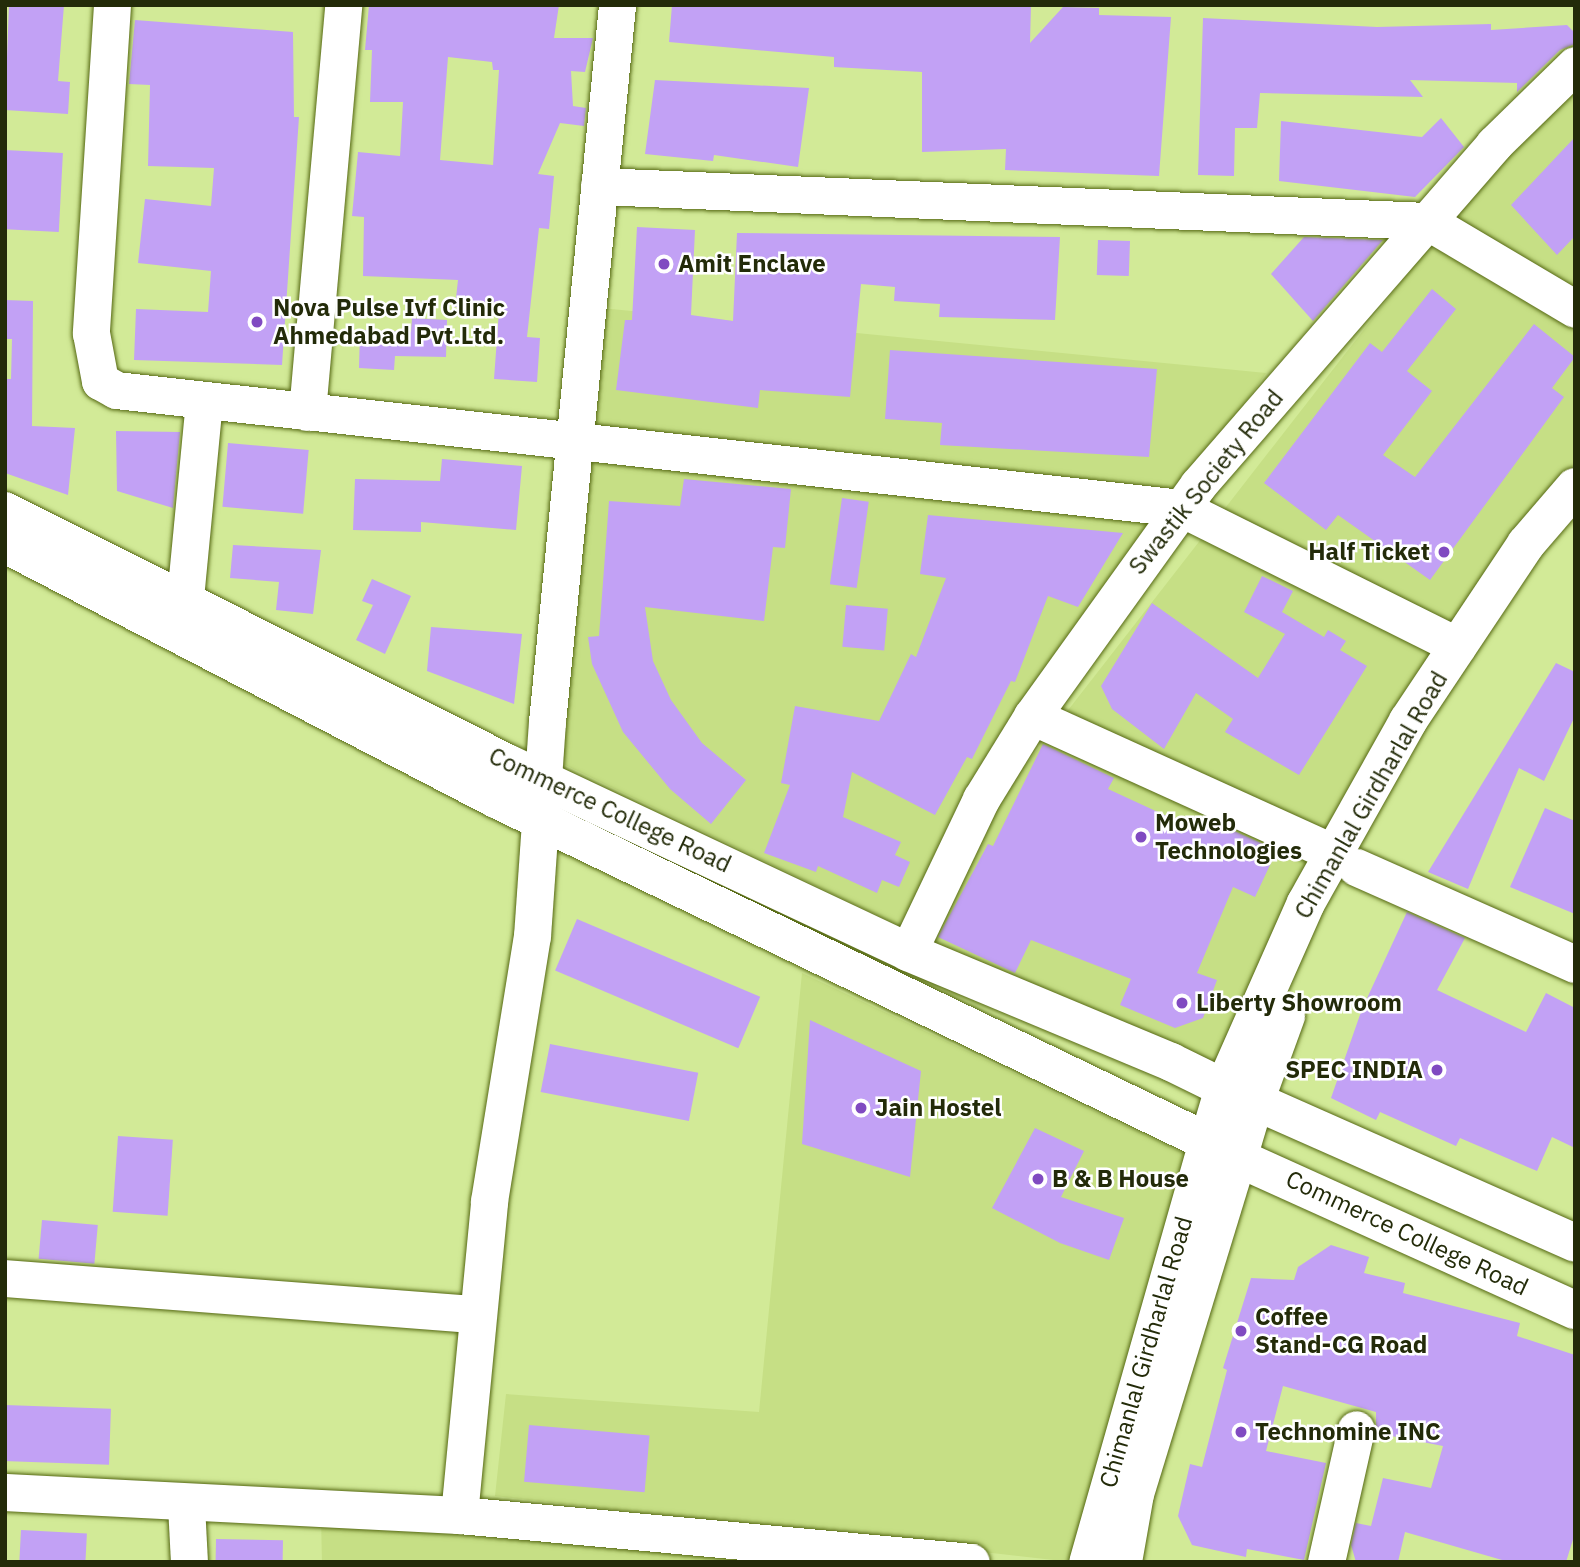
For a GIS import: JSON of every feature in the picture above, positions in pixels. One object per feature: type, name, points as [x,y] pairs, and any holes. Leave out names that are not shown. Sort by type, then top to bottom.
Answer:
[{"type":"main road","name":"Chimanlal Girdharlal Road","points":[[1088,1562],[1240,1095],[1345,860],[1408,721],[1526,544],[1575,487]]},
{"type":"main road","name":"Chimanlal Girdharlal Road","points":[[1345,860],[1575,528]]},
{"type":"main road","name":"Commerce College Road","points":[[8,534],[185,598],[545,780],[908,952],[1575,1243]]},
{"type":"main road","name":"Commerce College Road","points":[[8,534],[543,820],[1223,1150],[1575,1310]]},
{"type":"main road","name":"Chimanlal Girdharlal Road","points":[[1123,1562],[1135,1494],[1223,1150]]},
{"type":"street","points":[[112,5],[91,333],[95,370],[100,381],[116,390],[204,402],[576,440],[1181,508],[1458,646]]},
{"type":"street","points":[[307,412],[342,5]]},
{"type":"street","points":[[458,1515],[489,1200],[532,936],[617,5]]},
{"type":"street","name":"Swastik Society Road","points":[[908,952],[981,799],[1032,716],[1181,508],[1427,221],[1575,65]]},
{"type":"street","points":[[599,186],[1427,221],[1575,309]]},
{"type":"street","points":[[185,598],[204,402]]},
{"type":"street","points":[[1032,716],[1575,964]]},
{"type":"street","points":[[5,1278],[477,1314]]},
{"type":"street","points":[[1326,1562],[1356,1429]]},
{"type":"street","points":[[5,1492],[186,1505],[458,1515],[760,1554],[971,1562]]},
{"type":"street","points":[[186,1505],[189,1562]]},
{"type":"shaded area","points":[[1575,86],[1575,463],[1515,533],[1218,1069],[924,943],[992,808],[1495,161]]},
{"type":"shaded area","points":[[601,308],[1266,373],[978,793],[906,929],[555,760]]},
{"type":"shaded area","points":[[802,973],[1185,1154],[1071,1562],[495,1496],[506,1394],[759,1412]]},
{"type":"shaded area","points":[[321,1519],[850,1562],[322,1562]]},
{"type":"building","points":[[9,5],[64,5],[58,81],[70,82],[68,114],[5,110]]},
{"type":"building","points":[[369,5],[559,5],[554,38],[593,38],[585,72],[571,71],[573,106],[586,108],[584,126],[560,123],[538,174],[554,176],[549,229],[539,228],[527,337],[540,338],[537,382],[494,379],[499,311],[455,307],[458,280],[363,276],[364,217],[352,216],[358,152],[400,156],[403,102],[370,102],[372,50],[365,50]],"holes":[[[448,57],[492,62],[493,70],[499,70],[493,165],[440,160]]]},
{"type":"building","points":[[672,5],[1031,5],[1030,43],[1063,7],[1099,8],[1099,15],[1171,17],[1159,176],[1005,170],[1006,149],[922,152],[922,72],[834,67],[834,57],[669,42]]},
{"type":"building","points":[[1203,18],[1377,27],[1491,24],[1491,30],[1567,25],[1575,33],[1575,44],[1560,50],[1517,92],[1517,83],[1410,80],[1423,97],[1260,93],[1257,128],[1235,128],[1234,176],[1198,175]]},
{"type":"building","points":[[135,20],[293,32],[294,117],[299,117],[282,365],[134,360],[136,309],[208,312],[211,271],[138,263],[145,199],[211,206],[214,168],[148,166],[150,85],[129,84]]},
{"type":"building","points":[[655,80],[809,88],[798,167],[714,155],[713,161],[645,154]]},
{"type":"building","points":[[1441,118],[1464,147],[1415,197],[1279,181],[1281,121],[1422,137]]},
{"type":"building","points":[[1575,137],[1575,236],[1557,255],[1511,205]]},
{"type":"building","points":[[5,150],[63,153],[59,232],[5,229]]},
{"type":"building","points":[[637,227],[695,230],[691,315],[733,321],[737,233],[1060,237],[1055,320],[939,317],[940,304],[894,301],[895,287],[861,284],[850,397],[760,390],[758,408],[616,390],[625,320],[632,320]]},
{"type":"building","points":[[1304,237],[1383,240],[1313,321],[1271,274]]},
{"type":"building","points":[[1098,240],[1130,241],[1129,276],[1097,275]]},
{"type":"building","points":[[1432,289],[1456,309],[1407,371],[1432,391],[1383,455],[1415,477],[1534,324],[1575,357],[1552,388],[1564,397],[1430,580],[1338,515],[1326,530],[1264,483],[1370,343],[1382,352]]},
{"type":"building","points":[[5,300],[33,301],[32,426],[75,428],[68,495],[5,473],[5,379],[11,379],[12,339],[5,339]]},
{"type":"building","points":[[412,318],[447,320],[446,357],[395,356],[394,370],[359,368],[360,330],[411,332]]},
{"type":"building","points":[[890,350],[1157,369],[1149,457],[940,445],[942,423],[885,419]]},
{"type":"building","points":[[116,431],[180,432],[173,508],[117,491]]},
{"type":"building","points":[[228,443],[309,450],[303,514],[222,507]]},
{"type":"building","points":[[442,459],[522,466],[516,530],[421,522],[421,532],[353,530],[355,479],[440,481]]},
{"type":"building","points":[[684,479],[791,489],[785,548],[773,547],[764,621],[645,607],[653,661],[671,700],[702,743],[746,780],[711,824],[670,789],[623,732],[592,664],[588,637],[599,636],[609,501],[680,506]]},
{"type":"building","points":[[842,498],[869,502],[857,588],[830,584]]},
{"type":"building","points":[[928,515],[1123,533],[1078,607],[1048,596],[1015,682],[1011,681],[972,759],[967,757],[935,815],[852,772],[843,817],[901,842],[895,855],[910,862],[899,887],[882,880],[877,893],[818,866],[816,872],[764,853],[790,785],[781,783],[795,706],[879,721],[911,654],[916,657],[946,578],[920,574]]},
{"type":"building","points":[[233,545],[321,550],[313,614],[276,610],[279,582],[230,578]]},
{"type":"building","points":[[1262,576],[1293,591],[1282,612],[1324,637],[1328,630],[1346,641],[1340,650],[1367,666],[1299,775],[1225,732],[1233,719],[1196,693],[1164,749],[1112,709],[1101,686],[1152,603],[1258,678],[1285,634],[1244,612]]},
{"type":"building","points":[[372,579],[411,596],[385,654],[356,640],[373,605],[362,601]]},
{"type":"building","points":[[846,605],[888,609],[884,651],[842,647]]},
{"type":"building","points":[[431,627],[522,634],[514,704],[427,671]]},
{"type":"building","points":[[1556,663],[1575,672],[1575,716],[1544,781],[1519,768],[1468,889],[1428,872]]},
{"type":"building","points":[[1043,744],[1114,778],[1108,789],[1199,831],[1205,818],[1277,850],[1255,897],[1233,887],[1197,973],[1217,980],[1203,1018],[1175,1028],[1120,1005],[1131,979],[1031,940],[1015,973],[938,937],[988,844],[993,846]]},
{"type":"building","points":[[1545,808],[1575,821],[1575,914],[1510,887]]},
{"type":"building","points":[[1407,912],[1465,938],[1437,990],[1526,1032],[1546,993],[1575,1008],[1575,1148],[1552,1137],[1537,1171],[1460,1138],[1456,1146],[1380,1112],[1376,1120],[1331,1098],[1362,1009]]},
{"type":"building","points":[[577,919],[760,997],[738,1048],[555,971]]},
{"type":"building","name":"Jain Hostel","points":[[810,1020],[921,1071],[910,1177],[802,1144]]},
{"type":"building","points":[[550,1044],[698,1073],[689,1121],[541,1092]]},
{"type":"building","name":"B & B House","points":[[1035,1128],[1084,1151],[1061,1197],[1124,1218],[1109,1260],[1060,1243],[992,1208]]},
{"type":"building","points":[[118,1136],[173,1140],[168,1216],[113,1212]]},
{"type":"building","points":[[42,1220],[98,1225],[94,1264],[39,1259]]},
{"type":"building","points":[[1331,1245],[1369,1257],[1364,1273],[1405,1283],[1403,1293],[1520,1323],[1517,1336],[1575,1355],[1575,1533],[1566,1562],[1509,1562],[1405,1532],[1398,1562],[1356,1562],[1351,1545],[1356,1523],[1371,1526],[1383,1478],[1431,1488],[1443,1446],[1376,1433],[1376,1412],[1283,1386],[1266,1451],[1326,1463],[1304,1560],[1247,1549],[1246,1557],[1192,1545],[1178,1516],[1190,1464],[1202,1467],[1227,1370],[1223,1368],[1251,1278],[1294,1280],[1298,1267]]},
{"type":"building","points":[[5,1405],[111,1409],[109,1465],[5,1461]]},
{"type":"building","points":[[529,1425],[650,1436],[645,1492],[524,1482]]},
{"type":"building","points":[[21,1530],[87,1533],[85,1562],[19,1562]]},
{"type":"building","points":[[216,1539],[283,1540],[283,1562],[216,1562]]},
{"type":"place","name":"Amit Enclave","points":[[664,264]]},
{"type":"place","name":"Nova Pulse Ivf Clinic Ahmedabad Pvt.Ltd.","points":[[257,322]]},
{"type":"place","name":"Half Ticket","points":[[1444,552]]},
{"type":"place","name":"Moweb Technologies","points":[[1141,837]]},
{"type":"place","name":"Liberty Showroom","points":[[1182,1003]]},
{"type":"place","name":"SPEC INDIA","points":[[1437,1070]]},
{"type":"place","name":"Jain Hostel","points":[[861,1108]]},
{"type":"place","name":"B & B House","points":[[1038,1179]]},
{"type":"place","name":"Coffee Stand-CG Road","points":[[1241,1331]]},
{"type":"place","name":"Technomine INC","points":[[1241,1432]]}]
